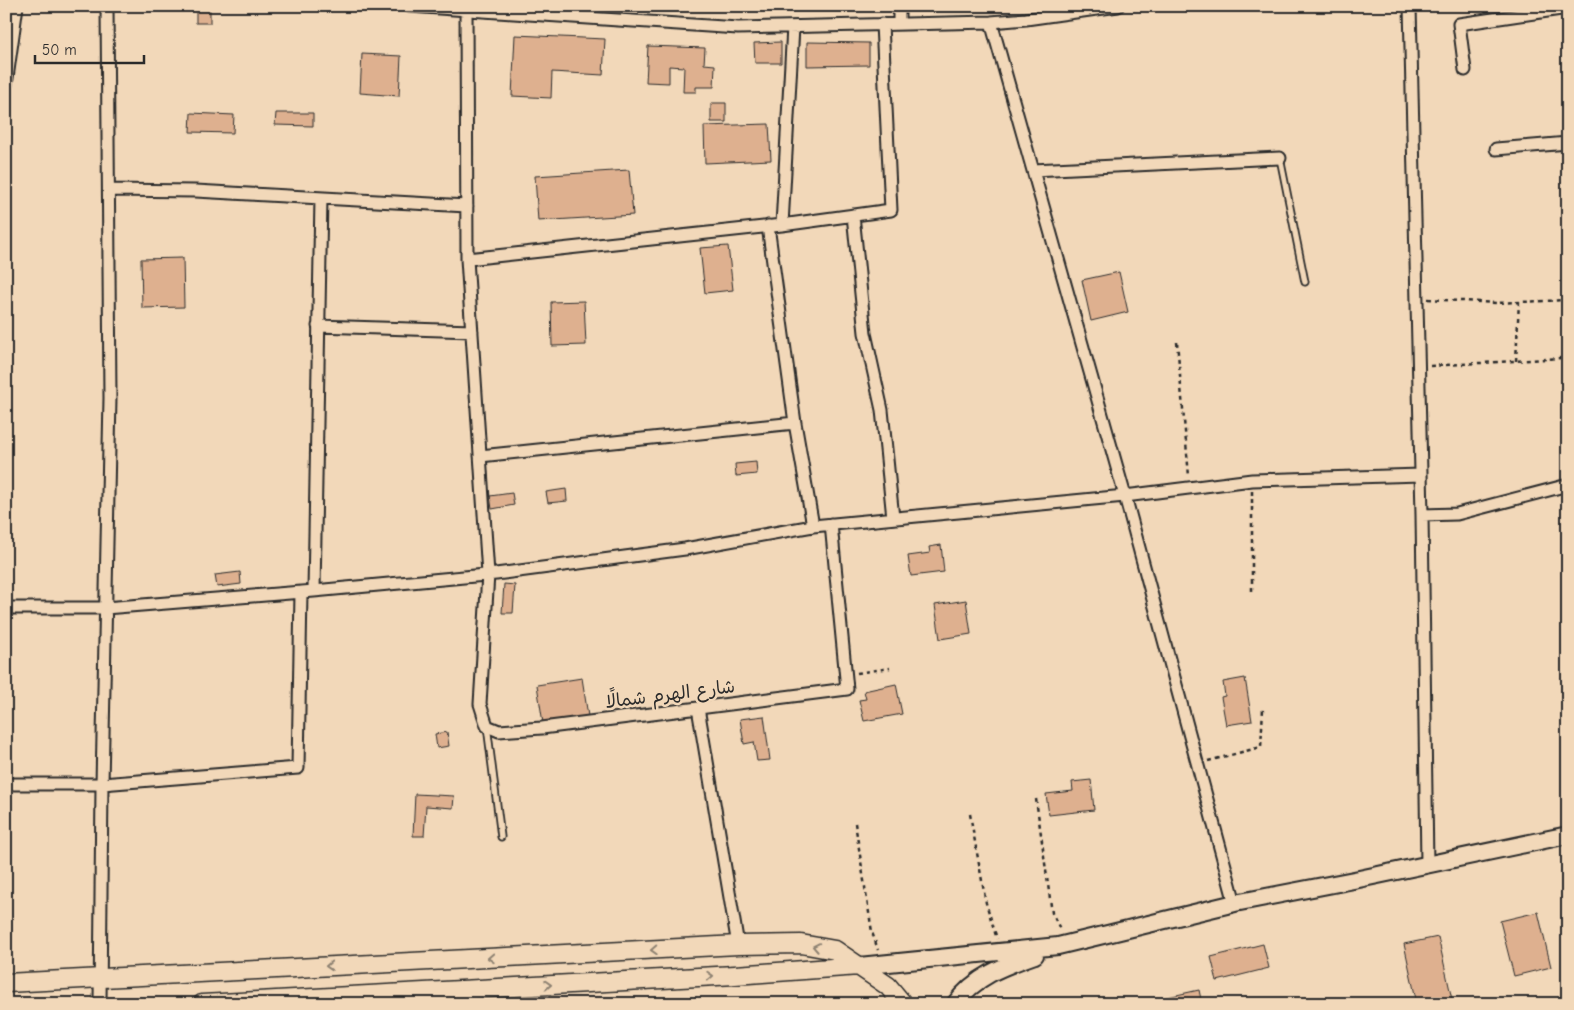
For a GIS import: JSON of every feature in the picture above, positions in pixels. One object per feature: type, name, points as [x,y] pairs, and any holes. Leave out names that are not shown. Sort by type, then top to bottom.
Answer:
[{"type":"main road","points":[[955,1004],[970,987],[996,969],[1063,945],[1235,903],[1568,835]]},
{"type":"main road","points":[[6,983],[738,945],[801,944],[835,950],[888,986],[903,1004]]},
{"type":"main road","points":[[202,1004],[859,966],[1063,945]]},
{"type":"street","points":[[6,85],[17,6]]},
{"type":"street","points":[[100,1004],[102,784],[110,398],[108,6]]},
{"type":"street","points":[[409,6],[466,8],[738,28],[991,22],[1118,6]]},
{"type":"street","points":[[591,6],[591,18]]},
{"type":"street","points":[[899,6],[899,24]]},
{"type":"street","points":[[1410,6],[1422,515],[1427,864]]},
{"type":"street","points":[[466,8],[467,259],[488,574],[480,704],[487,726]]},
{"type":"street","points":[[1465,70],[1459,24],[1568,8]]},
{"type":"street","points":[[991,22],[1124,496],[1235,903]]},
{"type":"street","points":[[467,259],[782,225],[891,210],[882,24]]},
{"type":"street","points":[[782,225],[793,27]]},
{"type":"street","points":[[1496,149],[1568,143]]},
{"type":"street","points":[[1033,170],[1280,158]]},
{"type":"street","points":[[109,190],[196,191],[467,206]]},
{"type":"street","points":[[314,591],[321,198]]},
{"type":"street","points":[[853,215],[865,333],[882,410],[893,518]]},
{"type":"street","points":[[768,226],[795,423],[813,526]]},
{"type":"street","points":[[318,326],[472,331]]},
{"type":"street","points":[[480,456],[795,423]]},
{"type":"street","points":[[6,608],[105,608],[314,591],[488,574],[685,549],[831,524],[1124,496],[1252,480],[1421,475]]},
{"type":"street","points":[[1422,515],[1457,514],[1568,484]]},
{"type":"street","points":[[831,524],[846,675]]},
{"type":"street","points":[[6,784],[102,784],[298,768],[301,592]]},
{"type":"street","name":"شارع الهرم شمالًا","points":[[487,726],[499,731],[542,728],[847,689],[846,675]]},
{"type":"street","points":[[698,708],[738,945]]},
{"type":"lane","points":[[1280,158],[1305,282]]},
{"type":"lane","points":[[487,726],[501,837]]},
{"type":"path","points":[[1417,298],[1496,302],[1568,300]]},
{"type":"path","points":[[1516,361],[1519,301]]},
{"type":"path","points":[[1177,342],[1190,488]]},
{"type":"path","points":[[1418,366],[1568,359]]},
{"type":"path","points":[[1252,480],[1252,592]]},
{"type":"path","points":[[846,675],[890,668]]},
{"type":"path","points":[[1197,764],[1261,746],[1263,708]]},
{"type":"path","points":[[1036,800],[1052,913],[1063,945]]},
{"type":"path","points":[[970,814],[986,903],[1002,952]]},
{"type":"path","points":[[855,823],[872,932],[882,964]]},
{"type":"building","points":[[196,10],[210,10],[210,23],[196,23]]},
{"type":"building","points":[[515,35],[605,39],[603,75],[552,72],[551,98],[512,96]]},
{"type":"building","points":[[781,42],[781,63],[755,63],[754,43]]},
{"type":"building","points":[[807,42],[869,43],[869,65],[807,66]]},
{"type":"building","points":[[648,46],[705,48],[704,64],[715,65],[714,87],[696,87],[696,92],[683,92],[684,67],[669,66],[669,83],[646,82]]},
{"type":"building","points":[[362,54],[401,56],[399,96],[360,93]]},
{"type":"building","points":[[711,103],[726,103],[726,122],[711,122]]},
{"type":"building","points":[[191,113],[234,115],[233,133],[190,132]]},
{"type":"building","points":[[276,113],[313,113],[313,126],[275,125]]},
{"type":"building","points":[[769,124],[771,160],[705,163],[704,126]]},
{"type":"building","points":[[629,170],[633,215],[538,221],[535,176]]},
{"type":"building","points":[[728,246],[733,290],[705,293],[700,248]]},
{"type":"building","points":[[183,258],[184,307],[142,308],[141,259]]},
{"type":"building","points":[[1119,272],[1128,312],[1091,321],[1082,280]]},
{"type":"building","points":[[584,301],[586,345],[552,346],[551,302]]},
{"type":"building","points":[[756,462],[757,474],[736,476],[735,464]]},
{"type":"building","points":[[566,489],[567,501],[548,503],[546,492]]},
{"type":"building","points":[[512,493],[514,505],[492,509],[490,496]]},
{"type":"building","points":[[941,545],[944,572],[911,576],[908,556],[930,553],[929,547]]},
{"type":"building","points":[[240,572],[241,584],[217,587],[215,575]]},
{"type":"building","points":[[504,584],[515,585],[513,613],[502,613]]},
{"type":"building","points":[[966,600],[971,634],[940,639],[935,605]]},
{"type":"building","points":[[582,678],[588,716],[543,723],[537,685]]},
{"type":"building","points":[[1245,678],[1252,721],[1226,725],[1221,697],[1225,696],[1223,682]]},
{"type":"building","points":[[896,684],[902,714],[864,721],[859,700],[866,699],[864,691]]},
{"type":"building","points":[[764,716],[770,760],[757,761],[754,742],[744,744],[740,719]]},
{"type":"building","points":[[447,732],[449,746],[437,748],[435,734]]},
{"type":"building","points":[[1091,780],[1094,810],[1049,815],[1046,794],[1073,791],[1072,782]]},
{"type":"building","points":[[415,794],[454,796],[453,808],[426,806],[424,836],[413,836]]},
{"type":"building","points":[[1538,912],[1551,967],[1514,976],[1500,921]]},
{"type":"building","points":[[1438,937],[1453,1004],[1417,1004],[1404,944]]},
{"type":"building","points":[[1263,944],[1269,968],[1217,981],[1211,957]]},
{"type":"building","points":[[1199,990],[1202,1004],[1155,1004],[1154,1000]]}]
